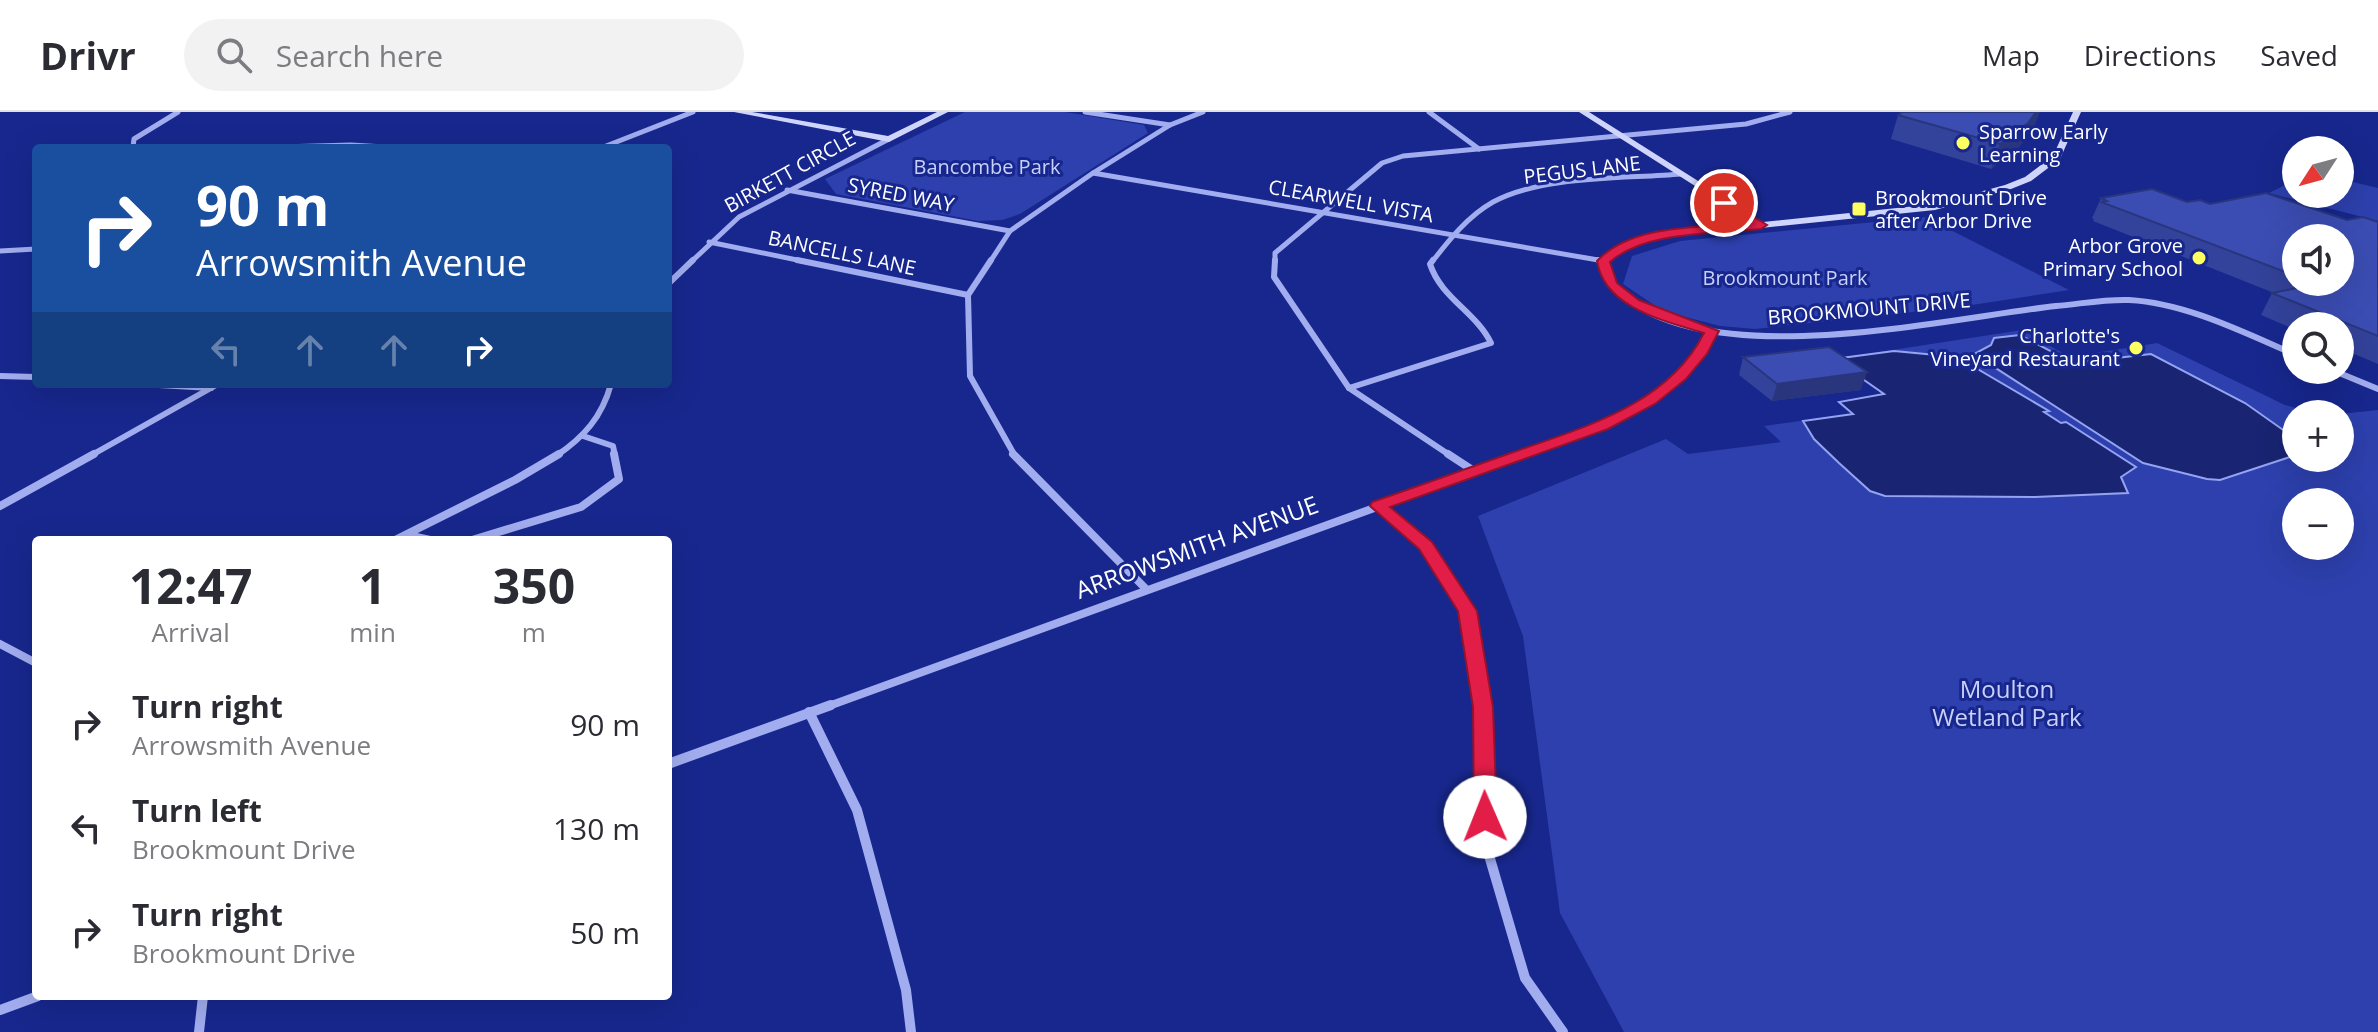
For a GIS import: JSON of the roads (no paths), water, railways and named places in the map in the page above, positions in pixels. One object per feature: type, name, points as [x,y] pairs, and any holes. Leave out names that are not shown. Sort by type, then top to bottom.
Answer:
[{"type":"street","points":[[134,144],[134,139],[178,112]]},
{"type":"street","points":[[611,144],[693,112]]},
{"type":"street","points":[[738,112],[889,139]]},
{"type":"street","name":"BIRKETT CIRCLE","points":[[672,280],[739,217],[944,112]]},
{"type":"street","points":[[1085,112],[1170,125]]},
{"type":"street","points":[[1146,589],[1014,455],[970,376],[968,295],[1010,231],[1093,173],[1170,125],[1203,112]]},
{"type":"street","points":[[1429,112],[1480,149]]},
{"type":"street","points":[[1583,112],[1761,225]]},
{"type":"street","points":[[1474,471],[1349,388],[1274,277],[1275,253],[1382,163],[1403,156],[1746,124],[1790,112]]},
{"type":"street","points":[[1604,261],[1618,249],[1652,237],[1935,207],[2008,187],[2028,179],[2057,157],[2077,112]]},
{"type":"street","name":"CLEARWELL VISTA","points":[[1093,173],[1604,261]]},
{"type":"street","name":"PEGUS LANE","points":[[1349,388],[1491,343],[1487,331],[1433,279],[1430,264],[1454,235],[1494,201],[1536,189],[1681,174]]},
{"type":"street","name":"SYRED WAY","points":[[787,190],[1010,231]]},
{"type":"street","name":"BANCELLS LANE","points":[[709,242],[968,295]]},
{"type":"street","points":[[0,251],[32,249]]},
{"type":"street","name":"BROOKMOUNT DRIVE","points":[[1604,261],[1606,277],[1612,286],[1635,303],[1669,318],[1712,331],[1801,336],[2129,300],[2161,304],[2194,314],[2282,349]]},
{"type":"street","name":"ARROWSMITH AVENUE","points":[[672,763],[1602,425],[1650,401],[1681,376],[1700,354],[1712,331]]},
{"type":"street","points":[[0,376],[32,377]]},
{"type":"street","points":[[2354,379],[2378,389]]},
{"type":"street","points":[[0,506],[211,388]]},
{"type":"street","points":[[406,535],[529,471],[583,436],[605,406],[610,388]]},
{"type":"street","points":[[485,536],[581,507],[619,479],[613,446],[583,436]]},
{"type":"street","points":[[1378,506],[1426,546],[1468,611],[1483,707],[1486,845],[1525,978],[1563,1032]]},
{"type":"street","points":[[406,535],[411,536]]},
{"type":"street","points":[[0,644],[32,661]]},
{"type":"street","points":[[809,712],[857,810],[906,990],[911,1032]]},
{"type":"street","points":[[0,1010],[32,998]]},
{"type":"street","points":[[199,1032],[203,1000]]},
{"type":"place","name":"Sparrow Early Learning","points":[[1963,143]]},
{"type":"place","name":"Brookmount Drive after Arbor Drive","points":[[1859,209]]},
{"type":"place","name":"Arbor Grove Primary School","points":[[2199,258]]},
{"type":"place","name":"Charlotte's Vineyard Restaurant","points":[[2136,348]]},
{"type":"park label","name":"Bancombe Park","points":[[987,167]]},
{"type":"park label","name":"Brookmount Park","points":[[1785,278]]},
{"type":"park label","name":"Moulton Wetland Park","points":[[2007,704]]}]
